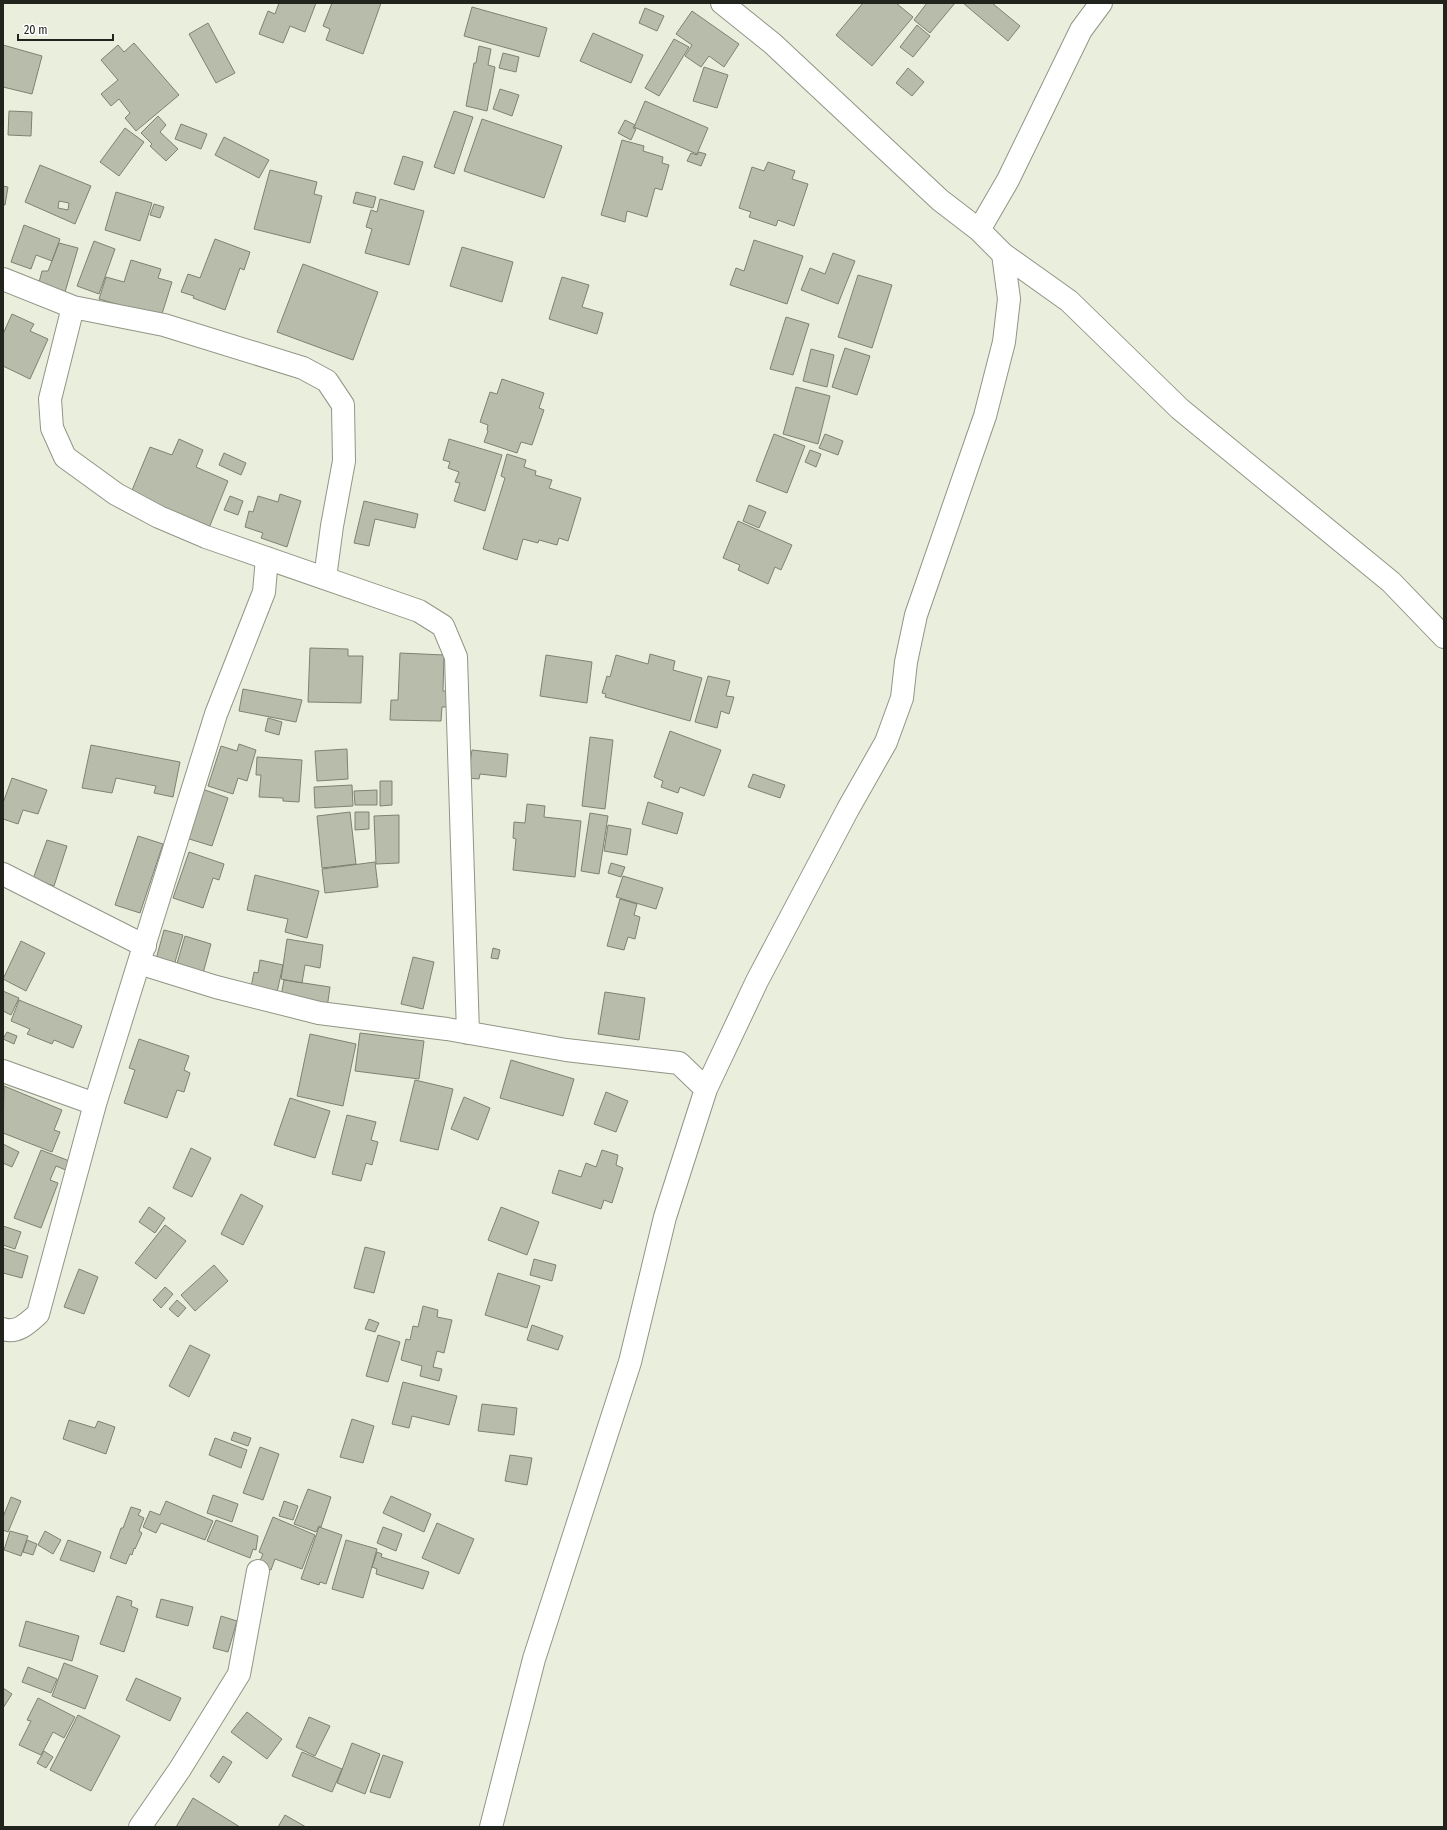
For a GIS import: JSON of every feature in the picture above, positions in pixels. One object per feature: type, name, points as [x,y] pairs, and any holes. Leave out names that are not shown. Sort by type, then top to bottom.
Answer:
[{"type":"street","points":[[722,3],[772,43],[940,200],[979,230],[1003,254],[1069,301],[1180,409],[1391,582],[1444,637]]},
{"type":"street","points":[[979,230],[1008,180],[1081,30],[1101,3]]},
{"type":"street","points":[[491,1827],[534,1658],[630,1362],[665,1216],[706,1089],[757,981],[848,809],[886,742],[902,698],[906,662],[916,615],[985,416],[1004,342],[1009,299],[1003,254]]},
{"type":"street","points":[[3,279],[73,307],[164,325],[303,368],[327,381],[343,405],[344,462],[332,526],[325,578]]},
{"type":"street","points":[[73,307],[50,399],[52,428],[65,457],[116,494],[159,517],[206,537],[419,611],[443,626],[456,657],[468,1033]]},
{"type":"street","points":[[3,1329],[9,1331],[24,1327],[38,1314],[95,1104],[216,714],[264,592],[268,558]]},
{"type":"street","points":[[3,874],[142,955],[216,987],[319,1013],[468,1033],[566,1050],[679,1063],[706,1089]]},
{"type":"street","points":[[3,1071],[95,1104]]},
{"type":"street","points":[[140,1827],[180,1769],[239,1674],[258,1571]]},
{"type":"building","points":[[279,3],[316,3],[305,32],[290,26],[283,43],[259,34],[268,11],[275,14]]},
{"type":"building","points":[[332,3],[381,3],[363,54],[326,40],[330,29],[323,26]]},
{"type":"building","points":[[863,3],[896,3],[913,17],[872,66],[836,35]]},
{"type":"building","points":[[927,3],[955,3],[930,33],[914,20]]},
{"type":"building","points":[[963,3],[992,3],[1020,26],[1008,41]]},
{"type":"building","points":[[472,7],[547,28],[539,57],[464,36]]},
{"type":"building","points":[[645,8],[664,16],[657,31],[639,23]]},
{"type":"building","points":[[692,11],[739,44],[724,67],[709,56],[701,67],[685,56],[692,45],[676,34]]},
{"type":"building","points":[[208,23],[235,73],[216,83],[189,34]]},
{"type":"building","points":[[917,25],[930,36],[913,57],[900,47]]},
{"type":"building","points":[[593,33],[643,55],[631,83],[580,61]]},
{"type":"building","points":[[674,39],[689,47],[659,96],[645,88]]},
{"type":"building","points":[[134,43],[179,95],[136,131],[125,118],[130,113],[119,99],[111,106],[101,94],[118,80],[101,60],[118,45],[124,52]]},
{"type":"building","points":[[3,45],[42,56],[32,94],[3,87]]},
{"type":"building","points":[[479,46],[491,49],[488,65],[495,67],[487,111],[466,106],[474,63],[476,63]]},
{"type":"building","points":[[503,53],[519,57],[516,72],[499,68]]},
{"type":"building","points":[[704,67],[728,75],[717,108],[693,101]]},
{"type":"building","points":[[908,68],[924,82],[912,96],[896,83]]},
{"type":"building","points":[[500,89],[519,95],[512,116],[493,109]]},
{"type":"building","points":[[645,101],[708,128],[697,154],[634,127]]},
{"type":"building","points":[[9,111],[32,112],[31,136],[8,135]]},
{"type":"building","points":[[454,111],[473,117],[454,174],[434,167]]},
{"type":"building","points":[[158,116],[166,125],[160,132],[178,149],[166,161],[150,146],[152,144],[141,133]]},
{"type":"building","points":[[482,119],[562,146],[544,198],[464,171]]},
{"type":"building","points":[[625,120],[635,125],[633,128],[636,129],[631,140],[618,133]]},
{"type":"building","points":[[181,124],[207,134],[201,149],[175,139]]},
{"type":"building","points":[[125,128],[144,142],[119,176],[100,162]]},
{"type":"building","points":[[224,137],[269,160],[259,178],[215,155]]},
{"type":"building","points":[[622,140],[644,146],[643,151],[663,157],[662,163],[669,165],[662,190],[655,188],[647,217],[627,211],[625,222],[601,215]]},
{"type":"building","points":[[699,152],[706,154],[701,166],[687,161],[691,153],[697,155]]},
{"type":"building","points":[[403,156],[423,162],[414,190],[394,184]]},
{"type":"building","points":[[768,162],[795,171],[792,179],[808,184],[794,226],[778,220],[776,226],[749,217],[751,212],[739,208],[752,167],[764,171]]},
{"type":"building","points":[[40,165],[91,186],[75,224],[25,202]],"holes":[[[59,201],[69,203],[68,210],[58,208]]]},
{"type":"building","points":[[270,170],[317,182],[314,194],[322,196],[310,243],[254,229]]},
{"type":"building","points":[[3,186],[8,187],[5,205],[3,205]]},
{"type":"building","points":[[116,192],[152,203],[140,241],[105,230]]},
{"type":"building","points":[[356,192],[376,197],[373,208],[353,203]]},
{"type":"building","points":[[380,199],[424,211],[409,265],[365,253],[372,229],[366,227],[371,210],[377,212]]},
{"type":"building","points":[[154,204],[164,207],[160,218],[150,215]]},
{"type":"building","points":[[24,225],[60,239],[52,261],[36,255],[31,269],[11,262]]},
{"type":"building","points":[[215,239],[250,252],[244,270],[240,268],[225,310],[193,298],[194,296],[181,292],[188,274],[200,278]]},
{"type":"building","points":[[754,240],[803,256],[787,304],[730,285],[736,268],[744,271]]},
{"type":"building","points":[[94,241],[115,249],[99,294],[77,286]]},
{"type":"building","points":[[59,243],[78,248],[65,292],[38,286],[42,271],[48,271]]},
{"type":"building","points":[[462,247],[513,262],[502,302],[450,286]]},
{"type":"building","points":[[833,253],[855,261],[838,304],[801,290],[810,268],[825,274]]},
{"type":"building","points":[[131,260],[161,269],[158,278],[172,282],[161,317],[99,299],[106,277],[124,282]]},
{"type":"building","points":[[303,264],[378,292],[353,360],[277,332]]},
{"type":"building","points":[[858,275],[892,285],[872,348],[838,337]]},
{"type":"building","points":[[562,277],[589,285],[582,307],[603,313],[597,334],[549,319]]},
{"type":"building","points":[[12,314],[34,324],[30,331],[48,339],[30,379],[3,366],[3,334]]},
{"type":"building","points":[[786,317],[809,324],[793,375],[770,369]]},
{"type":"building","points":[[845,348],[870,356],[857,395],[832,387]]},
{"type":"building","points":[[811,349],[834,355],[827,387],[803,381]]},
{"type":"building","points":[[502,379],[544,393],[539,408],[544,410],[532,445],[521,442],[517,453],[484,442],[488,431],[488,425],[480,422],[490,392],[497,394]]},
{"type":"building","points":[[796,387],[830,396],[818,444],[783,434]]},
{"type":"building","points":[[774,434],[805,446],[787,493],[756,481]]},
{"type":"building","points":[[825,434],[843,441],[838,455],[819,448]]},
{"type":"building","points":[[179,439],[203,450],[196,467],[228,481],[209,528],[130,495],[150,447],[172,455]]},
{"type":"building","points":[[449,439],[502,455],[485,511],[454,501],[460,483],[455,482],[459,472],[448,468],[450,462],[443,460]]},
{"type":"building","points":[[810,450],[821,454],[816,467],[805,462]]},
{"type":"building","points":[[224,453],[246,463],[241,475],[219,465]]},
{"type":"building","points":[[507,454],[526,460],[524,467],[536,471],[535,475],[552,480],[549,488],[581,498],[568,541],[559,538],[557,545],[539,540],[538,543],[523,539],[517,560],[483,549],[505,478],[501,476]]},
{"type":"building","points":[[280,494],[301,501],[287,547],[261,538],[263,533],[245,527],[249,511],[253,512],[258,496],[278,502]]},
{"type":"building","points":[[230,496],[243,501],[238,515],[224,510]]},
{"type":"building","points":[[364,501],[418,514],[415,528],[375,519],[369,546],[354,543]]},
{"type":"building","points":[[749,505],[766,512],[759,528],[743,521]]},
{"type":"building","points":[[738,521],[792,545],[781,570],[775,567],[768,584],[738,570],[740,565],[723,558]]},
{"type":"building","points":[[310,648],[348,649],[348,656],[363,656],[361,703],[308,702]]},
{"type":"building","points":[[400,653],[444,655],[443,691],[450,691],[449,707],[442,707],[441,721],[390,720],[391,700],[398,700]]},
{"type":"building","points":[[650,654],[675,661],[673,670],[702,678],[690,721],[605,697],[606,694],[602,693],[607,676],[610,677],[616,655],[648,664]]},
{"type":"building","points":[[546,655],[592,662],[587,703],[540,696]]},
{"type":"building","points":[[708,676],[730,681],[726,696],[734,697],[729,714],[721,711],[717,728],[695,722]]},
{"type":"building","points":[[243,689],[302,700],[296,722],[239,711]]},
{"type":"building","points":[[268,718],[282,722],[279,735],[265,731]]},
{"type":"building","points":[[670,731],[721,750],[704,796],[680,787],[678,793],[661,787],[663,781],[654,777]]},
{"type":"building","points":[[590,737],[613,740],[605,809],[582,806]]},
{"type":"building","points":[[239,744],[256,750],[247,781],[238,778],[233,794],[208,786],[221,746],[237,751]]},
{"type":"building","points":[[91,745],[180,762],[173,797],[154,793],[156,786],[116,778],[112,793],[82,788]]},
{"type":"building","points":[[347,749],[348,779],[317,781],[315,751]]},
{"type":"building","points":[[472,750],[508,754],[506,777],[480,774],[479,779],[468,778]]},
{"type":"building","points":[[257,757],[302,760],[299,802],[283,801],[283,798],[259,797],[261,775],[256,775]]},
{"type":"building","points":[[753,774],[785,785],[780,798],[748,787]]},
{"type":"building","points":[[12,778],[47,790],[38,814],[23,810],[18,824],[3,819],[3,803]]},
{"type":"building","points":[[380,781],[392,781],[392,805],[380,806]]},
{"type":"building","points":[[352,785],[353,806],[315,808],[314,787]]},
{"type":"building","points":[[202,789],[228,798],[212,846],[186,838]]},
{"type":"building","points":[[377,790],[377,805],[355,805],[354,791]]},
{"type":"building","points":[[648,802],[683,813],[677,834],[642,824]]},
{"type":"building","points":[[527,804],[545,806],[544,817],[581,821],[575,877],[513,870],[516,839],[513,838],[514,822],[525,823]]},
{"type":"building","points":[[350,812],[356,864],[322,868],[317,816]]},
{"type":"building","points":[[355,812],[369,812],[369,829],[355,830]]},
{"type":"building","points":[[590,813],[608,816],[599,874],[581,871]]},
{"type":"building","points":[[399,815],[399,863],[376,864],[374,816]]},
{"type":"building","points":[[608,825],[631,829],[627,855],[604,851]]},
{"type":"building","points":[[138,836],[163,844],[140,913],[115,905]]},
{"type":"building","points":[[47,840],[67,846],[54,886],[33,879]]},
{"type":"building","points":[[189,852],[224,864],[219,880],[213,878],[203,908],[173,898]]},
{"type":"building","points":[[375,862],[378,887],[325,893],[322,869]]},
{"type":"building","points":[[611,863],[625,867],[621,877],[608,873]]},
{"type":"building","points":[[255,875],[319,891],[307,938],[285,932],[288,919],[247,910]]},
{"type":"building","points":[[623,876],[663,888],[656,909],[616,897]]},
{"type":"building","points":[[620,899],[637,904],[634,915],[640,917],[635,939],[628,937],[624,950],[607,946]]},
{"type":"building","points":[[164,930],[183,935],[173,969],[155,963]]},
{"type":"building","points":[[185,936],[211,944],[202,977],[175,970]]},
{"type":"building","points":[[287,939],[323,945],[320,968],[305,965],[302,983],[281,979]]},
{"type":"building","points":[[21,941],[45,953],[26,991],[3,979]]},
{"type":"building","points":[[493,948],[500,950],[498,959],[491,958]]},
{"type":"building","points":[[413,957],[434,962],[423,1009],[401,1004]]},
{"type":"building","points":[[260,960],[283,965],[276,997],[250,992],[254,972],[258,973]]},
{"type":"building","points":[[284,980],[330,987],[327,1008],[280,1001]]},
{"type":"building","points":[[3,991],[19,998],[11,1015],[3,1011]]},
{"type":"building","points":[[605,992],[645,998],[639,1040],[598,1034]]},
{"type":"building","points":[[19,1000],[82,1026],[73,1048],[54,1040],[52,1044],[27,1034],[30,1029],[11,1021]]},
{"type":"building","points":[[7,1032],[17,1036],[14,1044],[3,1039]]},
{"type":"building","points":[[360,1033],[424,1041],[419,1079],[355,1071]]},
{"type":"building","points":[[310,1034],[356,1044],[343,1106],[297,1096]]},
{"type":"building","points":[[139,1039],[189,1056],[184,1070],[190,1073],[184,1092],[177,1090],[167,1118],[124,1103],[135,1070],[129,1068]]},
{"type":"building","points":[[511,1060],[574,1079],[563,1116],[500,1098]]},
{"type":"building","points":[[415,1080],[453,1089],[438,1150],[400,1141]]},
{"type":"building","points":[[4,1086],[62,1110],[54,1130],[60,1132],[52,1152],[3,1133]]},
{"type":"building","points":[[606,1092],[628,1101],[616,1132],[594,1124]]},
{"type":"building","points":[[464,1097],[490,1108],[478,1140],[451,1129]]},
{"type":"building","points":[[290,1098],[330,1111],[315,1158],[274,1145]]},
{"type":"building","points":[[347,1115],[376,1122],[371,1140],[378,1142],[372,1165],[366,1163],[361,1181],[332,1174]]},
{"type":"building","points":[[3,1144],[19,1152],[12,1167],[3,1163]]},
{"type":"building","points":[[191,1148],[211,1158],[192,1197],[173,1188]]},
{"type":"building","points":[[41,1150],[72,1162],[68,1171],[56,1166],[50,1180],[58,1183],[41,1228],[14,1218]]},
{"type":"building","points":[[602,1150],[618,1155],[616,1165],[623,1168],[612,1203],[604,1200],[601,1209],[552,1193],[559,1170],[581,1177],[586,1163],[596,1167]]},
{"type":"building","points":[[241,1194],[263,1206],[243,1245],[221,1234]]},
{"type":"building","points":[[149,1207],[165,1218],[155,1233],[139,1222]]},
{"type":"building","points":[[501,1207],[539,1222],[527,1255],[488,1240]]},
{"type":"building","points":[[165,1225],[186,1241],[156,1279],[135,1263]]},
{"type":"building","points":[[3,1226],[21,1232],[15,1249],[3,1245]]},
{"type":"building","points":[[365,1247],[385,1252],[374,1293],[354,1288]]},
{"type":"building","points":[[3,1248],[28,1256],[22,1278],[3,1273]]},
{"type":"building","points":[[534,1259],[556,1265],[552,1281],[530,1275]]},
{"type":"building","points":[[214,1265],[228,1281],[195,1311],[181,1295]]},
{"type":"building","points":[[79,1269],[98,1277],[84,1314],[64,1307]]},
{"type":"building","points":[[498,1273],[540,1286],[527,1328],[485,1315]]},
{"type":"building","points":[[165,1287],[173,1294],[161,1308],[153,1300]]},
{"type":"building","points":[[177,1300],[186,1308],[178,1317],[169,1309]]},
{"type":"building","points":[[423,1306],[438,1310],[437,1317],[452,1320],[444,1353],[437,1351],[433,1367],[442,1369],[439,1381],[420,1376],[422,1366],[401,1360],[406,1339],[410,1340],[413,1326],[418,1327]]},
{"type":"building","points":[[369,1319],[379,1323],[375,1332],[365,1329]]},
{"type":"building","points":[[532,1325],[563,1336],[558,1350],[527,1340]]},
{"type":"building","points":[[378,1335],[400,1342],[388,1382],[366,1376]]},
{"type":"building","points":[[190,1345],[210,1355],[189,1397],[169,1386]]},
{"type":"building","points":[[403,1382],[457,1396],[449,1425],[412,1416],[409,1428],[392,1424]]},
{"type":"building","points":[[482,1404],[517,1408],[514,1435],[478,1431]]},
{"type":"building","points":[[352,1419],[374,1426],[363,1463],[340,1457]]},
{"type":"building","points":[[69,1420],[95,1428],[98,1421],[115,1427],[106,1454],[63,1439]]},
{"type":"building","points":[[234,1432],[251,1438],[248,1446],[231,1440]]},
{"type":"building","points":[[215,1438],[247,1450],[241,1468],[209,1455]]},
{"type":"building","points":[[260,1447],[279,1454],[263,1500],[243,1493]]},
{"type":"building","points":[[510,1455],[532,1458],[527,1485],[505,1481]]},
{"type":"building","points":[[308,1489],[331,1497],[321,1527],[319,1526],[316,1532],[294,1524]]},
{"type":"building","points":[[213,1495],[238,1504],[232,1522],[207,1513]]},
{"type":"building","points":[[391,1496],[431,1514],[424,1532],[383,1513]]},
{"type":"building","points":[[11,1497],[21,1501],[8,1532],[3,1530],[3,1517]]},
{"type":"building","points":[[166,1501],[213,1521],[205,1540],[161,1523],[156,1533],[143,1527],[150,1511],[160,1515]]},
{"type":"building","points":[[284,1501],[298,1506],[293,1520],[279,1516]]},
{"type":"building","points":[[131,1507],[141,1510],[138,1515],[144,1518],[139,1531],[142,1533],[132,1555],[130,1554],[126,1564],[110,1558],[121,1528],[123,1528]]},
{"type":"building","points":[[273,1517],[315,1535],[302,1569],[275,1559],[271,1570],[258,1565],[263,1554],[259,1552]]},
{"type":"building","points":[[216,1520],[258,1536],[256,1550],[253,1549],[250,1558],[207,1541]]},
{"type":"building","points":[[437,1523],[474,1539],[459,1574],[422,1558]]},
{"type":"building","points":[[319,1527],[342,1535],[326,1584],[320,1582],[319,1585],[301,1579]]},
{"type":"building","points":[[383,1527],[402,1534],[396,1551],[377,1543]]},
{"type":"building","points":[[10,1531],[28,1536],[21,1556],[4,1550]]},
{"type":"building","points":[[45,1531],[61,1540],[53,1554],[38,1545]]},
{"type":"building","points":[[27,1540],[37,1544],[33,1555],[23,1552]]},
{"type":"building","points":[[68,1540],[101,1552],[94,1572],[60,1560]]},
{"type":"building","points":[[346,1540],[377,1549],[363,1598],[332,1589]]},
{"type":"building","points":[[377,1552],[382,1554],[381,1557],[429,1572],[423,1589],[376,1574],[377,1569],[372,1567]]},
{"type":"building","points":[[117,1596],[132,1601],[131,1606],[138,1609],[124,1652],[100,1644]]},
{"type":"building","points":[[161,1599],[193,1607],[188,1626],[156,1617]]},
{"type":"building","points":[[221,1616],[237,1621],[228,1652],[213,1648]]},
{"type":"building","points":[[26,1621],[79,1636],[72,1661],[19,1646]]},
{"type":"building","points":[[64,1663],[98,1676],[85,1709],[52,1696]]},
{"type":"building","points":[[28,1667],[57,1679],[51,1693],[22,1682]]},
{"type":"building","points":[[136,1678],[181,1698],[170,1721],[126,1700]]},
{"type":"building","points":[[3,1688],[12,1694],[3,1708]]},
{"type":"building","points":[[38,1698],[75,1717],[64,1738],[53,1732],[41,1755],[19,1745],[31,1721],[27,1720]]},
{"type":"building","points":[[247,1712],[282,1739],[267,1759],[231,1732]]},
{"type":"building","points":[[78,1715],[120,1736],[91,1791],[50,1770]]},
{"type":"building","points":[[309,1717],[330,1726],[315,1756],[296,1747]]},
{"type":"building","points":[[352,1743],[380,1754],[365,1794],[337,1783]]},
{"type":"building","points":[[44,1751],[53,1757],[46,1768],[37,1763]]},
{"type":"building","points":[[302,1752],[342,1769],[332,1792],[292,1776]]},
{"type":"building","points":[[383,1755],[403,1762],[390,1798],[370,1792]]},
{"type":"building","points":[[223,1756],[232,1762],[219,1783],[210,1776]]},
{"type":"building","points":[[193,1798],[240,1827],[176,1827]]},
{"type":"building","points":[[285,1815],[306,1827],[278,1827]]}]
